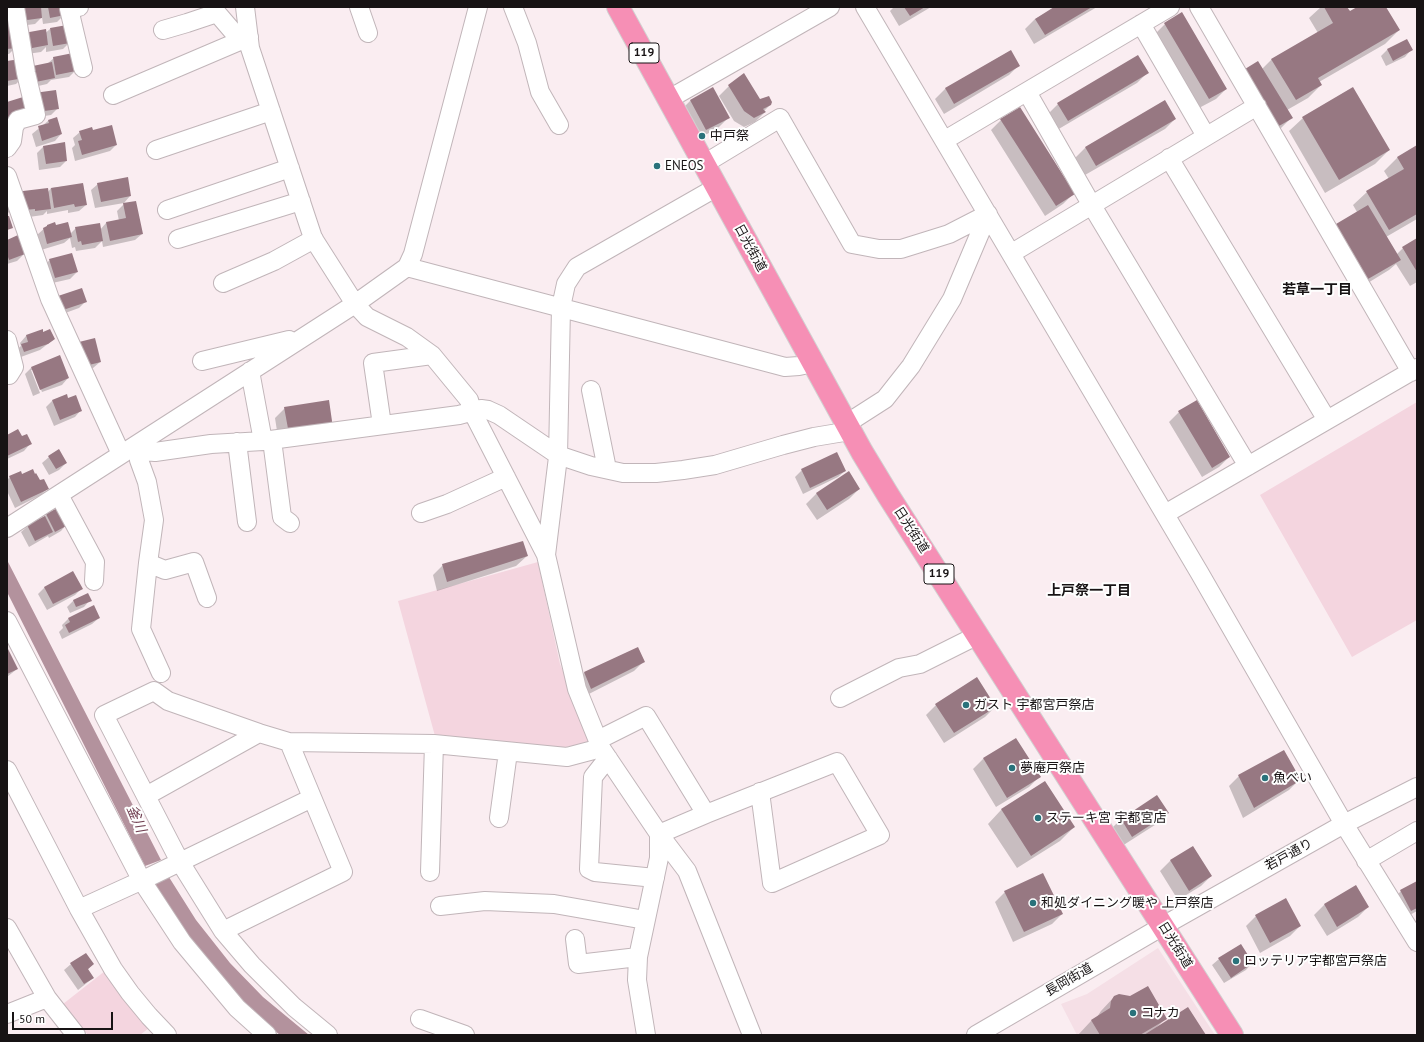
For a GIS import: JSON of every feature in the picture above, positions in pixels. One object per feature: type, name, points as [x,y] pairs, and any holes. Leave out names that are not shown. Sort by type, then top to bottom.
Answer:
[{"type":"highway","name":"日光街道","points":[[618,7],[848,427],[888,495],[1232,1035]]},
{"type":"street","points":[[7,148],[12,141],[14,127],[18,120],[36,115],[26,73],[15,7]]},
{"type":"street","points":[[78,7],[69,9],[83,68]]},
{"type":"street","points":[[245,7],[245,39]]},
{"type":"street","points":[[359,7],[368,33]]},
{"type":"street","points":[[8,525],[59,495],[121,454],[140,447],[250,371],[355,304],[407,267],[413,254],[478,7]]},
{"type":"street","points":[[513,7],[527,43],[540,92],[559,125]]},
{"type":"street","points":[[669,99],[830,7]]},
{"type":"street","points":[[865,7],[1012,253],[1199,572],[1344,824],[1417,942]]},
{"type":"street","points":[[945,140],[1170,7]]},
{"type":"street","points":[[1165,514],[1414,370],[1199,7]]},
{"type":"street","points":[[163,30],[217,13],[245,39],[250,48],[314,239],[355,304],[367,317],[407,337],[432,355],[469,400],[472,411],[546,555],[577,689],[603,749],[659,834],[687,871],[749,1034]]},
{"type":"street","points":[[1141,24],[1206,136]]},
{"type":"street","points":[[113,95],[245,39]]},
{"type":"street","points":[[1027,92],[1248,466]]},
{"type":"street","points":[[1012,253],[1257,106]]},
{"type":"street","points":[[156,150],[271,111]]},
{"type":"street","points":[[704,164],[780,118],[852,244],[879,249],[901,249],[949,234],[988,214]]},
{"type":"street","points":[[1169,158],[1327,420]]},
{"type":"street","points":[[167,210],[290,168]]},
{"type":"street","points":[[7,176],[50,299],[121,454]]},
{"type":"street","points":[[546,555],[558,455],[561,307],[566,284],[576,268],[717,187]]},
{"type":"street","points":[[178,239],[301,201]]},
{"type":"street","points":[[140,447],[155,452],[211,444],[268,440],[459,415],[481,409],[488,410],[499,415],[558,455],[591,466],[623,473],[650,473],[694,468],[733,460],[848,427],[885,399],[911,366],[952,299],[988,214]]},
{"type":"street","points":[[223,283],[274,261],[314,239]]},
{"type":"street","points":[[407,267],[785,367],[813,363]]},
{"type":"street","points":[[202,361],[304,337]]},
{"type":"street","points":[[7,340],[14,367],[9,375],[7,375]]},
{"type":"street","points":[[382,425],[373,364],[432,355]]},
{"type":"street","points":[[250,371],[268,440],[282,517],[290,523]]},
{"type":"street","points":[[591,390],[607,469]]},
{"type":"street","points":[[237,442],[247,522]]},
{"type":"street","points":[[140,447],[139,460],[147,482],[154,520],[141,629],[161,673]]},
{"type":"street","points":[[421,513],[448,504],[506,478]]},
{"type":"street","points":[[59,495],[95,562],[94,581]]},
{"type":"street","points":[[148,563],[165,570],[194,562],[207,598]]},
{"type":"street","points":[[7,621],[144,880],[182,942],[237,1008],[267,1035]]},
{"type":"street","points":[[840,698],[899,668],[920,664],[978,635]]},
{"type":"street","points":[[328,1035],[294,1007],[252,965],[223,931],[178,863],[146,796],[104,715],[154,691],[168,701],[289,742],[434,744],[567,757],[603,749],[646,716],[706,814]]},
{"type":"street","points":[[146,796],[260,733]]},
{"type":"street","points":[[223,931],[343,872],[289,742]]},
{"type":"street","points":[[430,872],[434,744]]},
{"type":"street","points":[[603,749],[593,777],[589,869],[595,872],[655,878]]},
{"type":"street","points":[[499,818],[508,752]]},
{"type":"street","points":[[659,834],[760,792],[837,762],[880,836],[772,883],[760,792]]},
{"type":"street","points":[[7,770],[79,909],[113,969],[158,1032]]},
{"type":"street","name":"若戸通り","points":[[1163,926],[1344,824],[1417,786]]},
{"type":"street","points":[[79,909],[144,880],[312,798]]},
{"type":"street","points":[[1366,861],[1417,831]]},
{"type":"street","points":[[641,1034],[637,980],[638,957],[659,858],[659,834]]},
{"type":"street","points":[[440,906],[485,901],[554,904],[645,920]]},
{"type":"street","name":"長岡街道","points":[[976,1035],[1163,926]]},
{"type":"street","points":[[8,930],[47,998],[76,1035]]},
{"type":"street","points":[[575,939],[578,964],[638,957]]},
{"type":"street","points":[[7,1014],[47,998]]},
{"type":"street","points":[[420,1020],[465,1035]]},
{"type":"shaded area","points":[[1417,402],[1417,620],[1352,657],[1260,495]]},
{"type":"shaded area","points":[[538,562],[560,664],[592,743],[558,748],[435,736],[398,601]]},
{"type":"shaded area","points":[[1158,948],[1215,1035],[1077,1035],[1061,1004],[1087,994]]},
{"type":"shaded area","points":[[105,971],[149,1028],[140,1035],[88,1035],[63,1004]]},
{"type":"water","name":"釜川","points":[[7,560],[161,860],[145,866],[7,592]]},
{"type":"water","points":[[167,874],[196,920],[230,963],[263,997],[309,1035],[280,1035],[256,1015],[227,984],[193,943],[153,881]]},
{"type":"building","points":[[19,7],[41,7],[42,18],[20,21]]},
{"type":"building","points":[[48,7],[63,7],[65,15],[50,18]]},
{"type":"building","points":[[904,7],[925,7],[910,16]]},
{"type":"building","points":[[1054,7],[1092,7],[1045,35],[1035,19]]},
{"type":"building","points":[[1324,7],[1347,7],[1350,11],[1357,7],[1386,7],[1400,30],[1318,78],[1322,85],[1296,100],[1271,59],[1333,23]]},
{"type":"building","points":[[1182,12],[1227,89],[1209,99],[1164,23]]},
{"type":"building","points":[[13,23],[17,48],[7,49],[7,24]]},
{"type":"building","points":[[67,25],[70,43],[53,46],[50,28]]},
{"type":"building","points":[[46,29],[48,45],[27,49],[24,33]]},
{"type":"building","points":[[1407,39],[1413,50],[1393,61],[1387,49]]},
{"type":"building","points":[[1011,50],[1020,66],[954,104],[945,88]]},
{"type":"building","points":[[73,53],[76,71],[56,75],[53,57]]},
{"type":"building","points":[[1138,55],[1149,73],[1068,121],[1057,103]]},
{"type":"building","points":[[20,59],[24,78],[7,81],[7,61]]},
{"type":"building","points":[[1258,61],[1293,118],[1279,126],[1245,69]]},
{"type":"building","points":[[52,62],[55,78],[31,83],[28,67]]},
{"type":"building","points":[[744,73],[760,99],[769,96],[772,102],[771,105],[763,109],[766,112],[754,118],[744,111],[728,85]]},
{"type":"building","points":[[713,87],[730,118],[706,130],[690,100]]},
{"type":"building","points":[[1353,87],[1390,150],[1339,180],[1302,117]]},
{"type":"building","points":[[56,90],[59,109],[37,112],[34,93]]},
{"type":"building","points":[[23,97],[28,114],[7,120],[7,102]]},
{"type":"building","points":[[1165,100],[1176,119],[1096,166],[1085,147]]},
{"type":"building","points":[[1020,107],[1075,194],[1056,206],[1000,119]]},
{"type":"building","points":[[57,117],[62,134],[42,141],[38,126],[49,123],[48,120]]},
{"type":"building","points":[[112,125],[117,145],[82,155],[78,141],[82,140],[79,131],[92,127],[93,130]]},
{"type":"building","points":[[65,142],[67,161],[46,164],[43,146]]},
{"type":"building","points":[[1417,145],[1417,214],[1389,230],[1366,191],[1404,169],[1397,157]]},
{"type":"building","points":[[128,177],[131,196],[101,202],[97,183]]},
{"type":"building","points":[[83,183],[87,205],[75,207],[74,204],[54,208],[51,188]]},
{"type":"building","points":[[48,188],[51,209],[35,211],[35,209],[25,210],[23,191]]},
{"type":"building","points":[[136,201],[143,234],[110,241],[106,222],[126,218],[123,203]]},
{"type":"building","points":[[1368,205],[1401,260],[1368,279],[1336,224]]},
{"type":"building","points":[[7,216],[9,216],[13,228],[7,230]]},
{"type":"building","points":[[55,222],[56,225],[68,222],[72,237],[47,244],[43,228]]},
{"type":"building","points":[[100,223],[103,241],[82,245],[81,241],[78,242],[75,227]]},
{"type":"building","points":[[18,235],[25,254],[9,260],[7,254],[7,240]]},
{"type":"building","points":[[1417,238],[1417,272],[1402,247]]},
{"type":"building","points":[[72,253],[78,272],[55,278],[49,259]]},
{"type":"building","points":[[82,288],[87,302],[63,310],[58,296]]},
{"type":"building","points":[[43,329],[43,332],[50,329],[55,339],[48,344],[24,352],[21,344],[28,342],[26,335]]},
{"type":"building","points":[[95,338],[101,362],[85,366],[79,342]]},
{"type":"building","points":[[60,355],[69,378],[40,390],[31,367]]},
{"type":"building","points":[[67,394],[68,398],[76,395],[82,411],[60,420],[52,400]]},
{"type":"building","points":[[329,400],[333,428],[289,434],[284,407]]},
{"type":"building","points":[[1197,400],[1230,457],[1212,468],[1178,411]]},
{"type":"building","points":[[18,429],[22,436],[27,434],[32,444],[7,456],[7,435]]},
{"type":"building","points":[[59,449],[67,463],[56,469],[48,456]]},
{"type":"building","points":[[837,452],[846,471],[810,488],[801,469]]},
{"type":"building","points":[[33,469],[40,480],[44,479],[49,489],[21,502],[9,476],[21,471],[22,474]]},
{"type":"building","points":[[849,471],[860,489],[827,510],[816,493]]},
{"type":"building","points":[[59,507],[68,525],[55,532],[46,514]]},
{"type":"building","points":[[45,516],[53,532],[35,541],[27,525]]},
{"type":"building","points":[[523,541],[528,556],[447,582],[442,564]]},
{"type":"building","points":[[73,571],[83,589],[53,604],[44,587]]},
{"type":"building","points":[[88,593],[92,601],[76,607],[73,600]]},
{"type":"building","points":[[94,605],[100,618],[69,633],[65,625],[70,622],[68,618]]},
{"type":"building","points":[[638,647],[645,662],[591,689],[584,672]]},
{"type":"building","points":[[7,649],[18,669],[7,674]]},
{"type":"building","name":"ガスト 宇都宮戸祭店","points":[[977,677],[996,707],[954,733],[935,704]]},
{"type":"building","name":"夢庵戸祭店","points":[[1016,738],[1041,777],[1007,798],[983,758]]},
{"type":"building","points":[[1284,750],[1301,780],[1254,808],[1238,775]]},
{"type":"building","name":"ステーキ宮 宇都宮店","points":[[1045,781],[1075,827],[1031,856],[1001,809]]},
{"type":"building","points":[[1157,795],[1169,813],[1132,837],[1121,819]]},
{"type":"building","points":[[1193,846],[1212,876],[1189,891],[1170,860]]},
{"type":"building","name":"和処ダイニング暖や 上戸祭店","points":[[1043,873],[1063,914],[1024,932],[1004,891]]},
{"type":"building","points":[[1417,881],[1417,908],[1411,911],[1400,890]]},
{"type":"building","points":[[1356,885],[1369,907],[1337,927],[1324,904]]},
{"type":"building","points":[[1286,898],[1301,926],[1270,943],[1255,915]]},
{"type":"building","name":"ロッテリア宇都宮戸祭店","points":[[1241,944],[1253,963],[1231,978],[1218,958]]},
{"type":"building","points":[[86,953],[94,964],[88,969],[94,978],[84,984],[70,963]]},
{"type":"building","name":"コナカ","points":[[1148,986],[1167,1019],[1140,1035],[1100,1035],[1091,1020],[1110,1008],[1111,1001],[1114,996],[1119,994],[1130,996]]},
{"type":"building","points":[[1188,1007],[1206,1035],[1144,1035]]},
{"type":"place","name":"中戸祭","points":[[702,136]]},
{"type":"place","name":"ENEOS","points":[[657,166]]},
{"type":"place","name":"ガスト 宇都宮戸祭店","points":[[966,705]]},
{"type":"place","name":"夢庵戸祭店","points":[[1012,768]]},
{"type":"place","name":"魚べい","points":[[1265,778]]},
{"type":"place","name":"ステーキ宮 宇都宮店","points":[[1038,818]]},
{"type":"place","name":"和処ダイニング暖や 上戸祭店","points":[[1033,903]]},
{"type":"place","name":"ロッテリア宇都宮戸祭店","points":[[1236,961]]},
{"type":"place","name":"コナカ","points":[[1133,1013]]},
{"type":"district","name":"若草一丁目","points":[[1317,290]]},
{"type":"district","name":"上戸祭一丁目","points":[[1089,591]]}]
